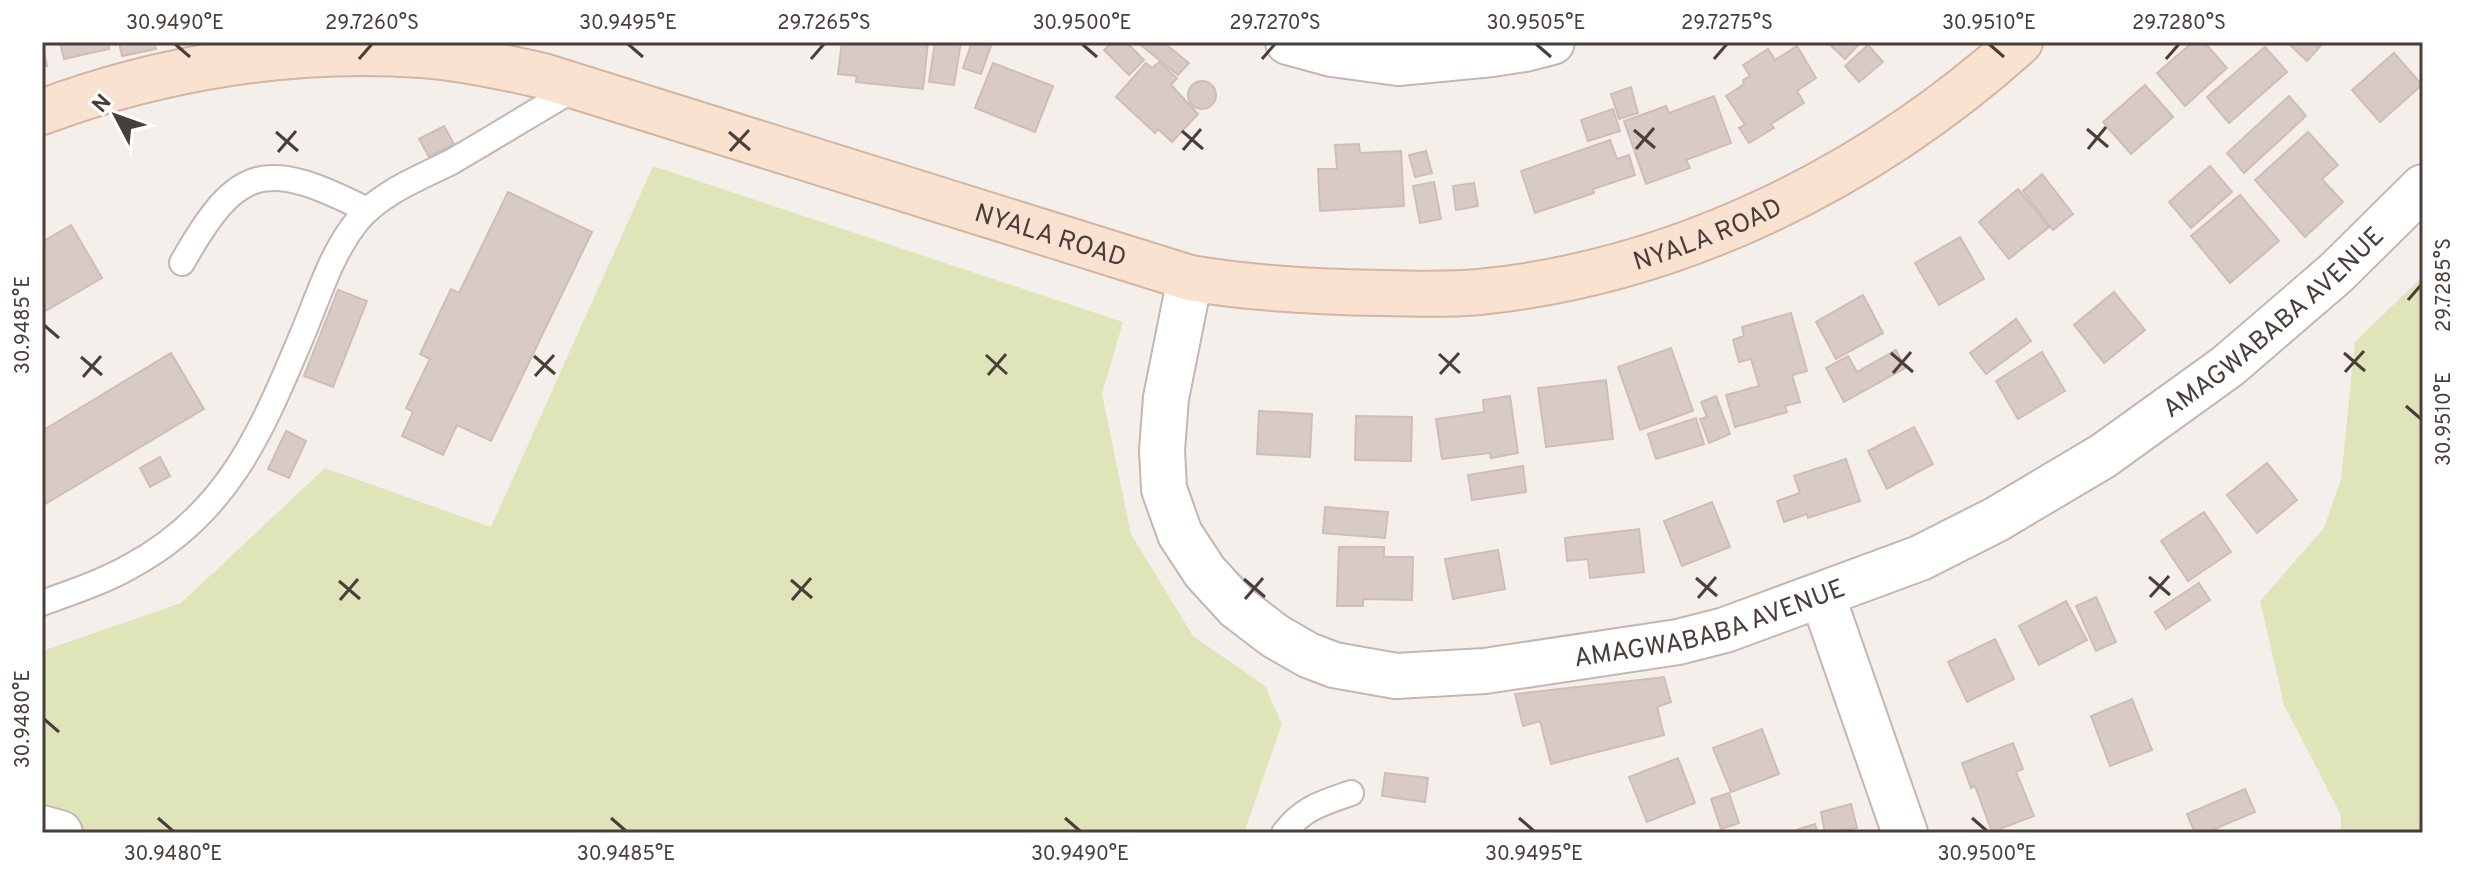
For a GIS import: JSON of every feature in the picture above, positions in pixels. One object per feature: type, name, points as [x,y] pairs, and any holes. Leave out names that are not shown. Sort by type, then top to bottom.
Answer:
[{"type":"street","points":[[1288,42],[1332,54],[1398,63],[1492,48],[1525,49],[1552,42]]},
{"type":"street","name":"NYALA ROAD","points":[[42,112],[143,81],[225,63],[317,53],[514,56],[543,76],[576,88],[1190,278],[1319,292],[1478,292],[1555,280],[1627,264],[1721,230],[1817,186],[1897,139],[1960,93],[2020,42]]},
{"type":"street","name":"AMAGWABABA AVENUE","points":[[1190,278],[1166,398],[1162,450],[1164,489],[1180,534],[1205,572],[1237,607],[1275,636],[1308,655],[1334,665],[1396,676],[1485,671],[1678,642],[1725,630],[1920,558],[1997,519],[2103,456],[2228,366],[2336,273],[2423,187]]},
{"type":"street","points":[[1822,595],[1905,833]]},
{"type":"street","points":[[42,828],[60,833]]},
{"type":"lane","points":[[42,603],[102,581],[134,565],[172,540],[203,514],[250,450],[276,398],[338,251],[367,210],[576,88]]},
{"type":"lane","points":[[182,263],[217,208],[233,192],[262,177],[291,179],[314,186],[367,210]]},
{"type":"lane","points":[[1284,833],[1298,816],[1311,808],[1351,793]]},
{"type":"green space","points":[[653,166],[1123,322],[1102,394],[1131,534],[1193,636],[1265,686],[1282,724],[1244,833],[42,833],[42,651],[181,603],[325,468],[491,527]]},
{"type":"green space","points":[[2423,276],[2423,833],[2341,833],[2341,815],[2284,705],[2260,601],[2324,528],[2341,479],[2355,342]]},
{"type":"building","points":[[42,42],[47,66],[42,67]]},
{"type":"building","points":[[60,42],[108,42],[109,49],[64,59]]},
{"type":"building","points":[[119,42],[154,42],[156,49],[122,56]]},
{"type":"building","points":[[842,42],[928,42],[923,89],[856,82],[857,76],[838,74]]},
{"type":"building","points":[[935,42],[961,42],[954,85],[929,82]]},
{"type":"building","points":[[972,42],[992,43],[981,74],[963,68]]},
{"type":"building","points":[[1112,42],[1126,42],[1144,60],[1129,75],[1104,50]]},
{"type":"building","points":[[1137,42],[1163,42],[1189,63],[1178,75]]},
{"type":"building","points":[[1827,42],[1861,42],[1845,59]]},
{"type":"building","points":[[2193,42],[2204,42],[2227,68],[2185,106],[2157,73]]},
{"type":"building","points":[[2295,42],[2324,42],[2307,61],[2291,46]]},
{"type":"building","points":[[1868,45],[1883,62],[1859,82],[1845,66]]},
{"type":"building","points":[[1797,46],[1816,78],[1797,91],[1804,103],[1771,124],[1774,128],[1749,143],[1739,128],[1745,125],[1726,96],[1750,76],[1743,65],[1768,49],[1775,60]]},
{"type":"building","points":[[2265,47],[2287,72],[2229,123],[2207,97]]},
{"type":"building","points":[[2394,53],[2422,85],[2380,122],[2352,90]]},
{"type":"building","points":[[1159,62],[1177,78],[1171,85],[1198,114],[1172,142],[1158,129],[1155,133],[1116,97],[1146,63],[1152,68]]},
{"type":"building","points":[[993,63],[1053,86],[1035,132],[975,108]]},
{"type":"building","points":[[1202,81],[1212,85],[1216,95],[1212,105],[1202,109],[1192,105],[1188,95],[1192,85]]},
{"type":"building","points":[[2145,85],[2173,117],[2131,154],[2103,122]]},
{"type":"building","points":[[1631,87],[1638,113],[1619,119],[1611,94]]},
{"type":"building","points":[[1714,96],[1731,143],[1686,160],[1690,168],[1646,184],[1624,121],[1666,106],[1669,113]]},
{"type":"building","points":[[2289,96],[2306,116],[2244,173],[2227,153]]},
{"type":"building","points":[[1613,109],[1620,131],[1588,141],[1581,120]]},
{"type":"building","points":[[444,126],[454,144],[429,157],[419,139]]},
{"type":"building","points":[[2308,132],[2338,165],[2322,179],[2343,202],[2305,237],[2255,180]]},
{"type":"building","points":[[1610,140],[1617,159],[1629,155],[1635,175],[1535,213],[1521,171]]},
{"type":"building","points":[[1359,144],[1360,153],[1401,151],[1404,206],[1320,211],[1318,169],[1337,169],[1335,145]]},
{"type":"building","points":[[1426,151],[1432,173],[1415,177],[1409,155]]},
{"type":"building","points":[[2210,166],[2232,192],[2191,228],[2169,202]]},
{"type":"building","points":[[2042,174],[2073,214],[2053,230],[2023,191]]},
{"type":"building","points":[[1434,182],[1441,219],[1420,223],[1413,186]]},
{"type":"building","points":[[1474,183],[1478,206],[1456,210],[1453,186]]},
{"type":"building","points":[[2018,189],[2049,227],[2009,259],[1979,222]]},
{"type":"building","points":[[508,192],[592,232],[491,441],[457,425],[443,455],[402,436],[413,412],[406,408],[430,359],[420,354],[451,289],[459,293]]},
{"type":"building","points":[[2240,195],[2279,241],[2230,283],[2191,236]]},
{"type":"building","points":[[71,225],[102,278],[42,313],[42,242]]},
{"type":"building","points":[[1960,237],[1984,279],[1939,305],[1915,263]]},
{"type":"building","points":[[338,290],[367,301],[333,387],[304,376]]},
{"type":"building","points":[[2114,292],[2145,330],[2104,363],[2074,325]]},
{"type":"building","points":[[1863,295],[1883,333],[1836,359],[1816,322]]},
{"type":"building","points":[[1791,313],[1807,371],[1792,375],[1800,402],[1785,406],[1787,412],[1735,427],[1726,395],[1759,386],[1751,359],[1739,362],[1733,340],[1744,336],[1742,327]]},
{"type":"building","points":[[2016,319],[2031,341],[1986,374],[1970,353]]},
{"type":"building","points":[[1671,348],[1693,411],[1640,430],[1618,367]]},
{"type":"building","points":[[1896,350],[1905,368],[1844,402],[1826,368],[1848,356],[1857,372]]},
{"type":"building","points":[[2042,352],[2065,391],[2018,419],[1996,381]]},
{"type":"building","points":[[171,353],[204,409],[42,506],[42,431]]},
{"type":"building","points":[[1606,380],[1613,439],[1546,447],[1538,388]]},
{"type":"building","points":[[1510,396],[1518,453],[1491,458],[1490,453],[1442,459],[1436,419],[1484,412],[1483,400]]},
{"type":"building","points":[[1716,396],[1730,434],[1709,443],[1700,419],[1707,417],[1701,402]]},
{"type":"building","points":[[1259,411],[1312,414],[1310,457],[1257,454]]},
{"type":"building","points":[[1356,416],[1412,417],[1411,461],[1355,460]]},
{"type":"building","points":[[1696,418],[1704,444],[1656,459],[1648,434]]},
{"type":"building","points":[[1914,427],[1933,464],[1887,489],[1868,451]]},
{"type":"building","points":[[286,431],[306,441],[289,478],[268,469]]},
{"type":"building","points":[[160,457],[170,476],[150,487],[140,468]]},
{"type":"building","points":[[1846,459],[1860,501],[1808,518],[1807,514],[1784,522],[1777,501],[1800,493],[1794,476]]},
{"type":"building","points":[[2267,463],[2297,500],[2257,533],[2227,495]]},
{"type":"building","points":[[1523,466],[1526,492],[1472,500],[1468,475]]},
{"type":"building","points":[[1712,502],[1730,547],[1682,566],[1664,521]]},
{"type":"building","points":[[1325,507],[1388,512],[1385,538],[1323,533]]},
{"type":"building","points":[[2204,512],[2231,552],[2188,581],[2161,541]]},
{"type":"building","points":[[1639,529],[1644,572],[1590,578],[1588,559],[1567,561],[1565,538]]},
{"type":"building","points":[[1339,547],[1384,547],[1384,557],[1413,557],[1412,600],[1363,599],[1363,606],[1337,606]]},
{"type":"building","points":[[1498,550],[1505,589],[1453,599],[1445,559]]},
{"type":"building","points":[[2199,583],[2210,600],[2166,629],[2155,612]]},
{"type":"building","points":[[2096,597],[2116,642],[2096,651],[2076,606]]},
{"type":"building","points":[[2066,601],[2087,640],[2039,665],[2019,626]]},
{"type":"building","points":[[1995,639],[2014,679],[1967,702],[1948,662]]},
{"type":"building","points":[[1664,677],[1671,702],[1657,707],[1664,735],[1551,764],[1540,721],[1523,726],[1515,694]]},
{"type":"building","points":[[2132,699],[2152,750],[2110,766],[2091,716]]},
{"type":"building","points":[[1762,729],[1779,774],[1731,792],[1713,748]]},
{"type":"building","points":[[2013,743],[2023,769],[2016,772],[2034,816],[1992,832],[1975,786],[1971,788],[1962,763]]},
{"type":"building","points":[[1678,758],[1695,803],[1647,822],[1629,777]]},
{"type":"building","points":[[1385,773],[1428,778],[1425,802],[1382,796]]},
{"type":"building","points":[[2245,789],[2255,812],[2205,833],[2195,833],[2187,814]]},
{"type":"building","points":[[1729,793],[1739,823],[1721,829],[1711,799]]},
{"type":"building","points":[[1851,804],[1857,828],[1825,833],[1821,812]]},
{"type":"building","points":[[1815,824],[1818,833],[1787,833]]}]
